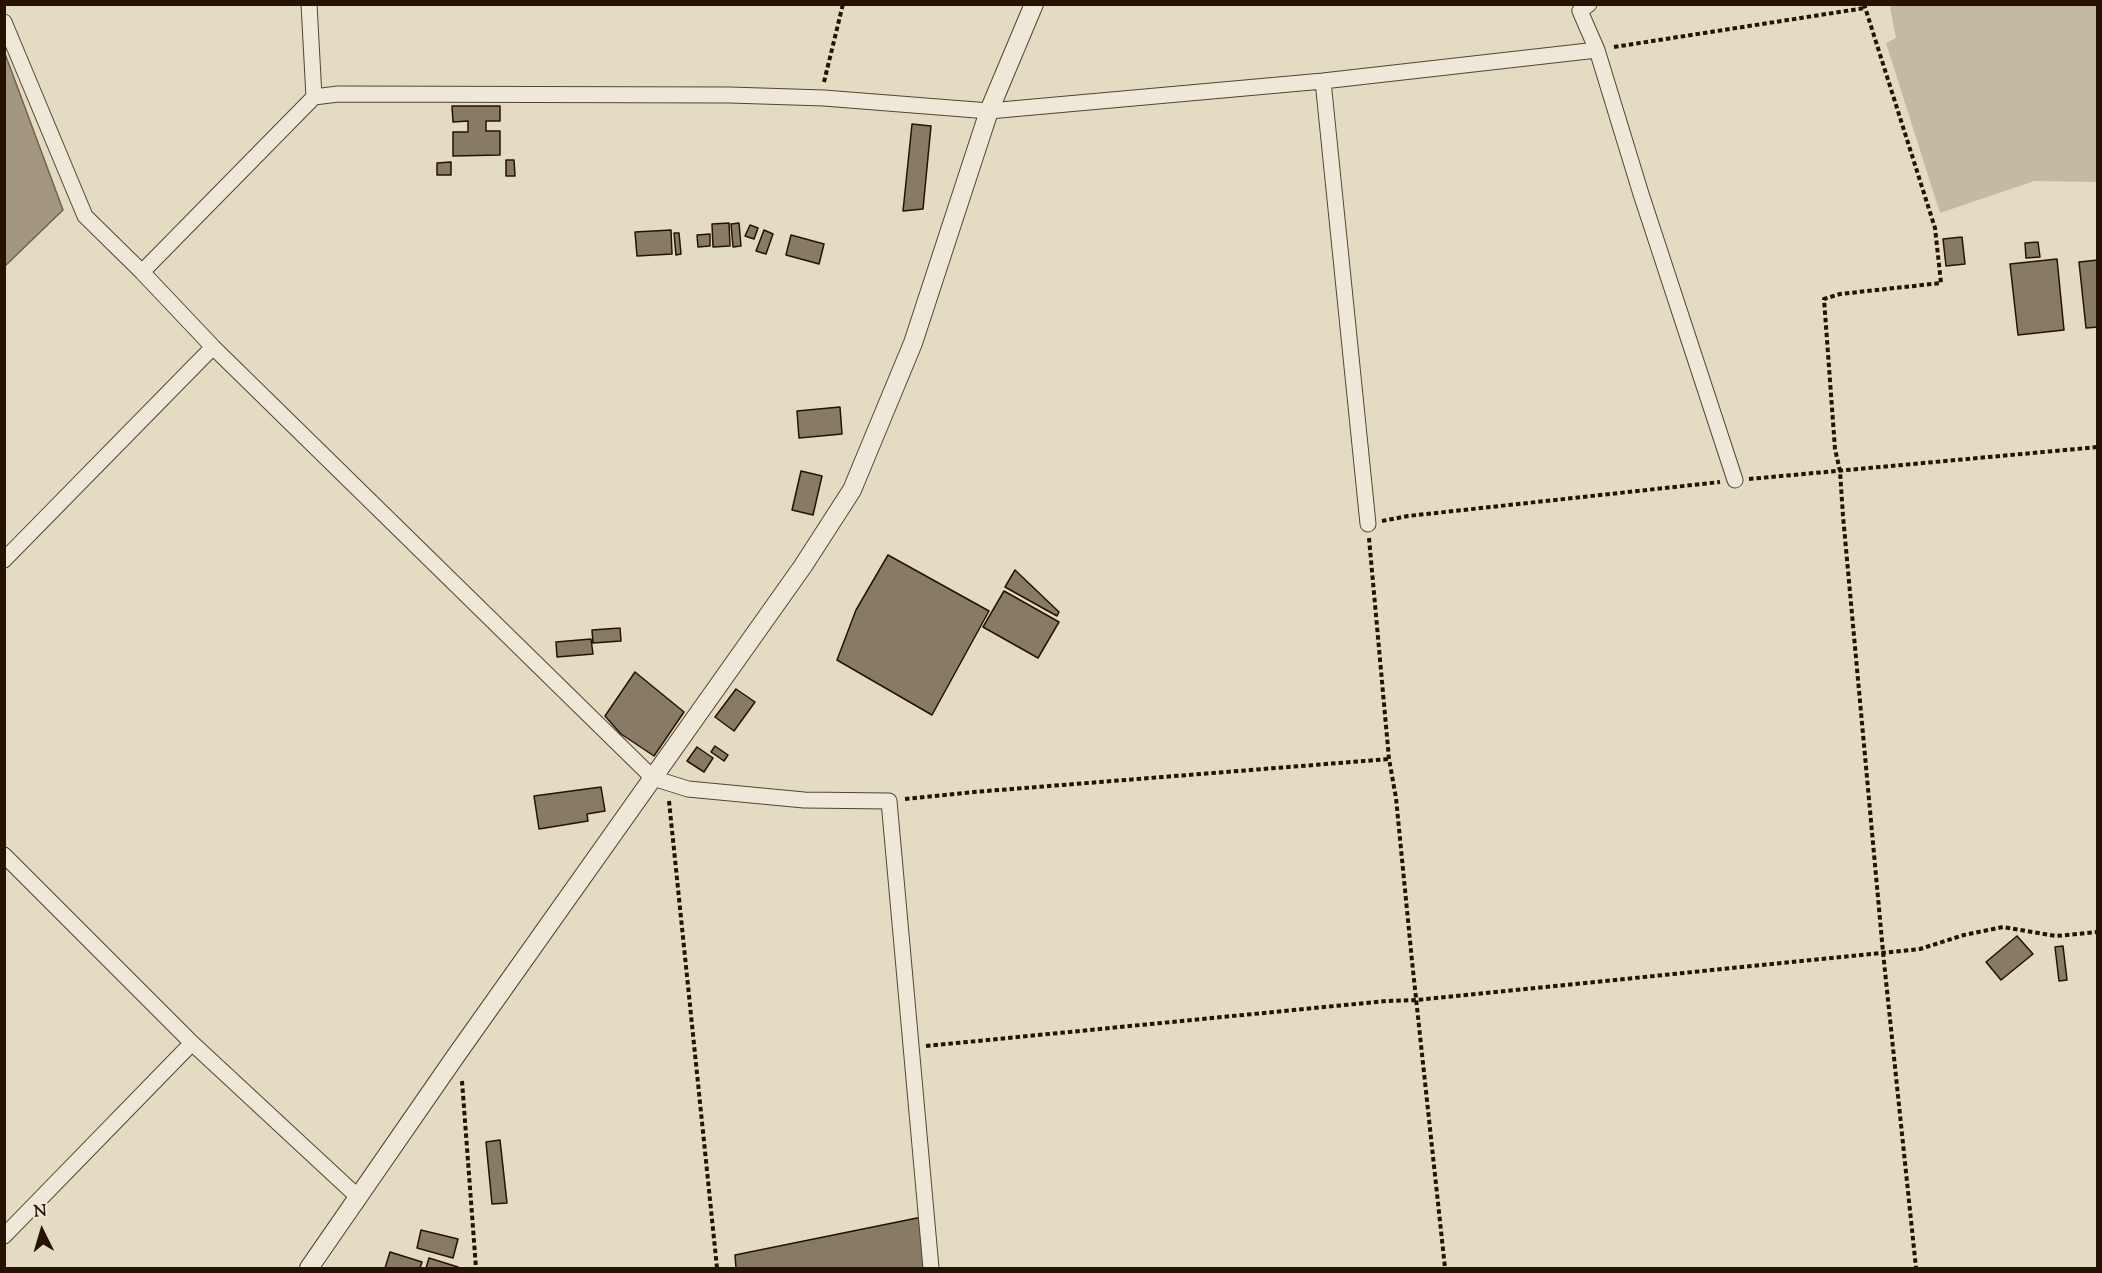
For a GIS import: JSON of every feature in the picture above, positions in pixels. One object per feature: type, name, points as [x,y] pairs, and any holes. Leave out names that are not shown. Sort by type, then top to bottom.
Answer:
[{"type":"street","points":[[309,4],[314,97]]},
{"type":"street","points":[[309,1269],[455,1057],[660,780],[852,490],[913,343],[988,111],[1034,4]]},
{"type":"street","points":[[1589,4],[1580,11],[1597,50],[1641,194],[1735,480]]},
{"type":"street","points":[[4,22],[85,216],[213,347],[660,780],[688,789],[804,801],[889,801],[931,1269]]},
{"type":"street","points":[[142,272],[314,97],[338,94],[730,95],[824,98],[988,111],[1323,81],[1597,50]]},
{"type":"street","points":[[1323,81],[1368,524]]},
{"type":"street","points":[[4,560],[213,347]]},
{"type":"street","points":[[4,855],[192,1043],[358,1197]]},
{"type":"street","points":[[4,1236],[192,1043]]},
{"type":"path","points":[[824,98],[824,78],[843,4]]},
{"type":"path","points":[[1597,50],[1864,6],[1935,228],[1941,283],[1840,294],[1824,299],[1835,449],[1840,471],[1883,952],[1916,1269]]},
{"type":"path","points":[[1445,1269],[1396,798],[1389,759],[1368,524],[1408,516],[1661,490],[1735,480],[2097,447]]},
{"type":"path","points":[[889,801],[974,792],[1389,759]]},
{"type":"path","points":[[660,780],[717,1269]]},
{"type":"path","points":[[910,1048],[1920,949],[1964,935],[2002,927],[2056,936],[2097,932]]},
{"type":"path","points":[[455,1057],[462,1077],[476,1269]]},
{"type":"shaded area","points":[[1895,5],[2097,5],[2097,182],[2034,181],[1940,213],[1886,43],[1896,38],[1890,7]]},
{"type":"shaded area","points":[[4,51],[63,210],[5,266],[4,266]]},
{"type":"building","points":[[452,106],[500,106],[500,121],[486,121],[486,131],[500,131],[500,155],[453,156],[453,132],[468,132],[468,121],[453,122]]},
{"type":"building","points":[[912,124],[931,126],[923,209],[903,211]]},
{"type":"building","points":[[506,160],[514,160],[515,176],[506,176]]},
{"type":"building","points":[[451,162],[451,175],[437,175],[437,163]]},
{"type":"building","points":[[729,223],[730,246],[713,247],[712,224]]},
{"type":"building","points":[[739,223],[741,246],[733,247],[731,224]]},
{"type":"building","points":[[750,225],[758,228],[754,239],[745,236]]},
{"type":"building","points":[[671,230],[672,254],[637,256],[635,232]]},
{"type":"building","points":[[764,230],[773,234],[766,254],[756,251]]},
{"type":"building","points":[[674,233],[679,233],[681,254],[676,255]]},
{"type":"building","points":[[710,234],[710,246],[698,247],[697,235]]},
{"type":"building","points":[[791,235],[824,244],[819,264],[786,255]]},
{"type":"building","points":[[1962,237],[1965,264],[1946,266],[1943,239]]},
{"type":"building","points":[[2038,242],[2040,257],[2026,258],[2025,243]]},
{"type":"building","points":[[2057,259],[2064,330],[2018,335],[2010,264]]},
{"type":"building","points":[[2098,260],[2098,327],[2086,328],[2079,262]]},
{"type":"building","points":[[840,407],[842,434],[799,438],[797,411]]},
{"type":"building","points":[[801,471],[822,476],[813,515],[792,510]]},
{"type":"building","points":[[888,555],[989,611],[932,715],[837,660],[856,610]]},
{"type":"building","points":[[1015,570],[1059,612],[1057,616],[1005,587]]},
{"type":"building","points":[[1004,591],[1059,622],[1038,658],[983,627]]},
{"type":"building","points":[[620,628],[621,641],[593,643],[592,630]]},
{"type":"building","points":[[591,639],[593,654],[557,657],[556,642]]},
{"type":"building","points":[[635,672],[684,712],[654,756],[621,734],[605,716]]},
{"type":"building","points":[[736,689],[755,702],[734,731],[715,717]]},
{"type":"building","points":[[715,746],[728,755],[724,761],[711,752]]},
{"type":"building","points":[[697,747],[713,758],[704,772],[687,761]]},
{"type":"building","points":[[601,787],[605,811],[587,814],[588,821],[539,829],[534,796]]},
{"type":"building","points":[[2017,936],[2033,954],[2001,980],[1986,962]]},
{"type":"building","points":[[2063,946],[2067,980],[2059,981],[2055,947]]},
{"type":"building","points":[[500,1140],[507,1203],[492,1204],[486,1142]]},
{"type":"building","points":[[922,1217],[925,1268],[736,1268],[735,1255]]},
{"type":"building","points":[[421,1230],[458,1239],[453,1258],[417,1248]]},
{"type":"building","points":[[390,1252],[422,1262],[420,1268],[385,1268]]},
{"type":"building","points":[[429,1258],[458,1267],[426,1268]]}]
